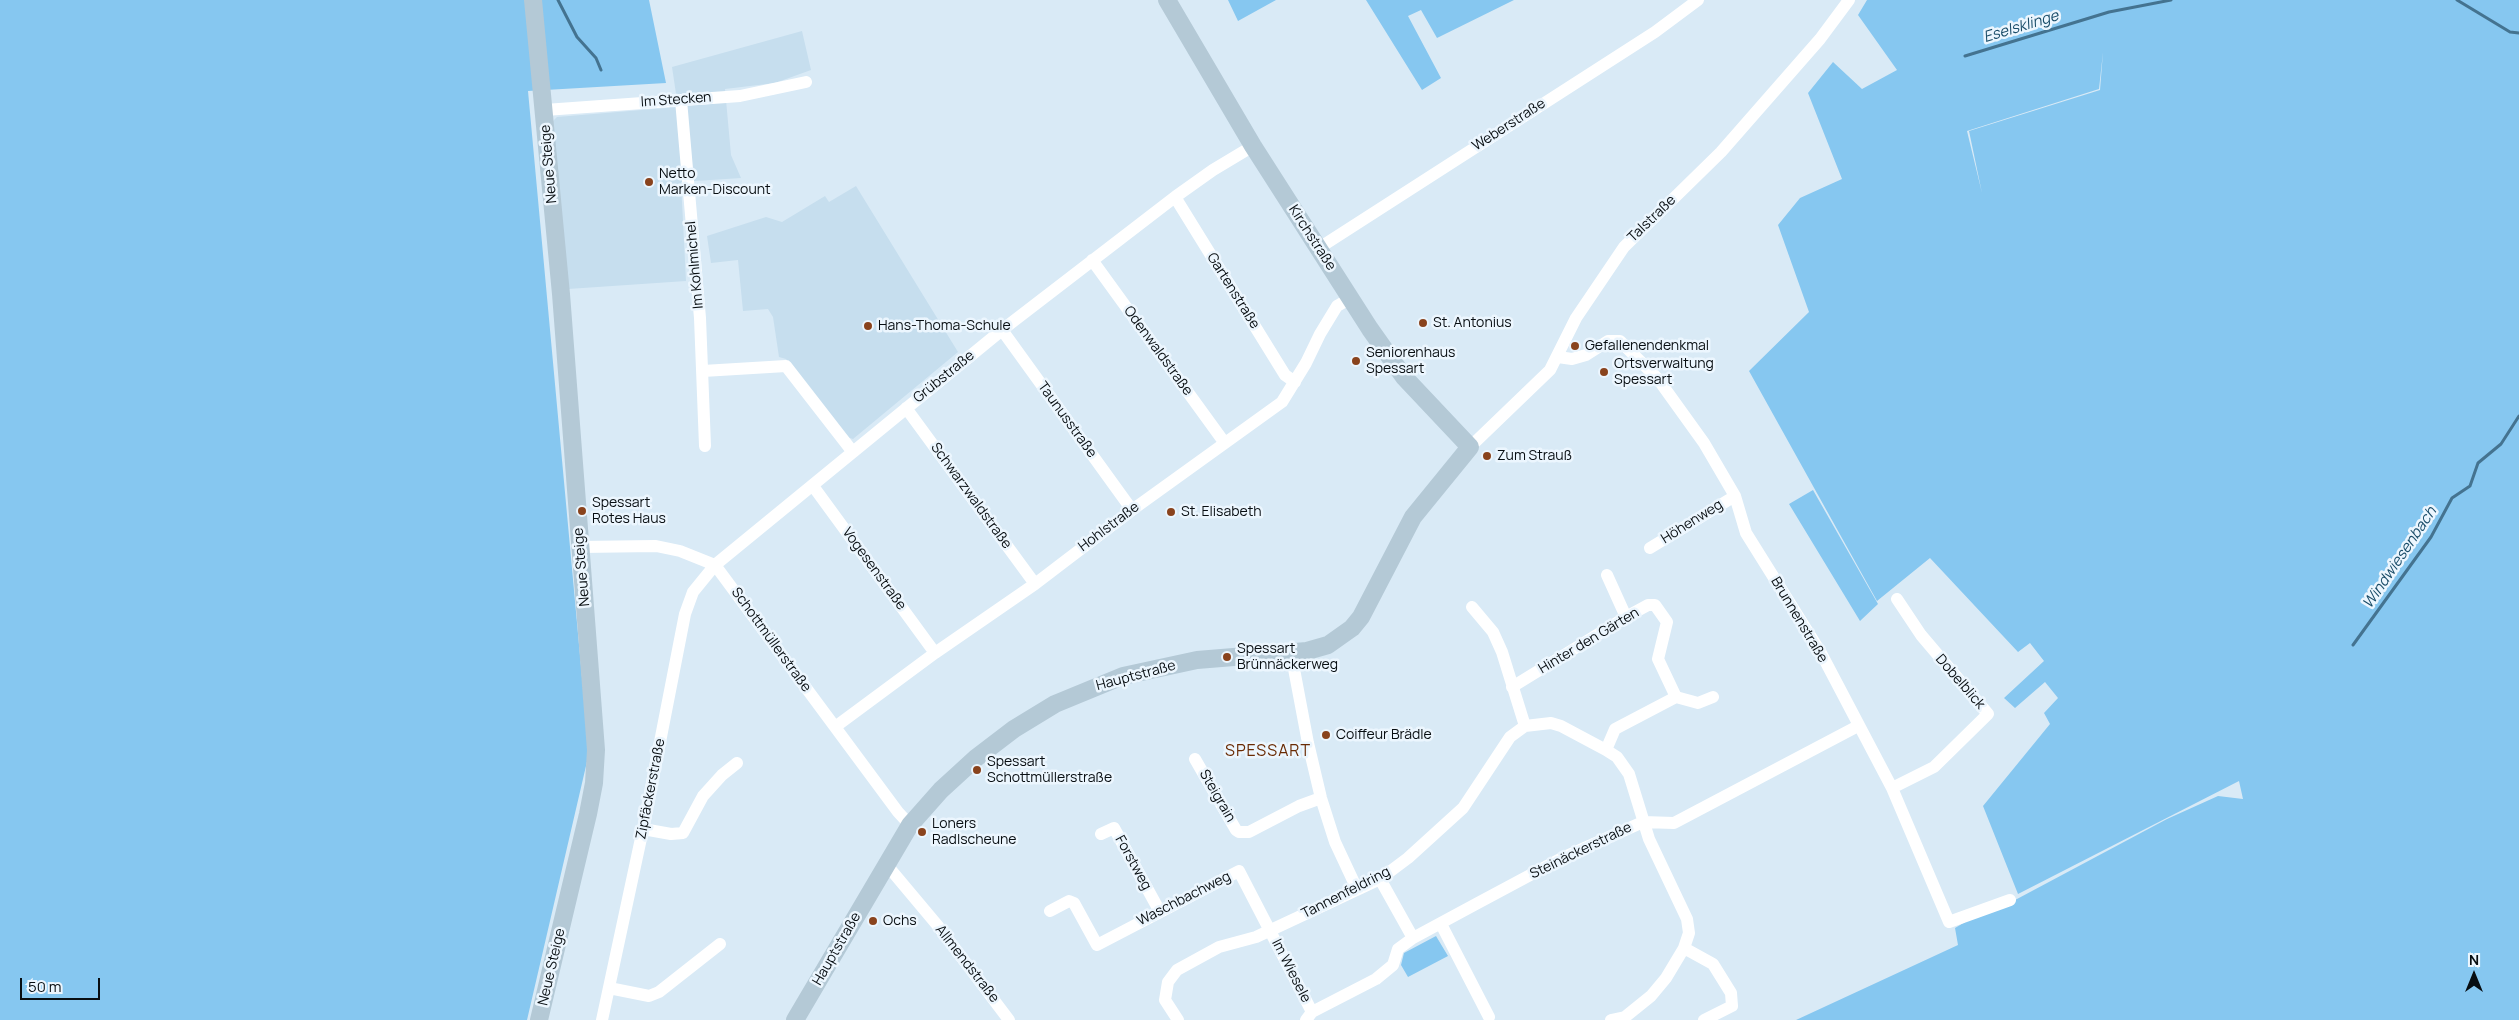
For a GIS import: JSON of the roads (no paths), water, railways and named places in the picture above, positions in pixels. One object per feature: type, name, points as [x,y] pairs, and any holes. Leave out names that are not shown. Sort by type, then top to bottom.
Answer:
[{"type":"street","name":"Neue Steige","points":[[533,0],[545,110],[596,750],[594,783],[539,1020]]},
{"type":"street","name":"Weberstraße","points":[[1319,248],[1654,32],[1698,0]]},
{"type":"street","name":"Talstraße","points":[[1470,447],[1544,378],[1558,357],[1576,318],[1624,247],[1721,152],[1820,39],[1849,0]]},
{"type":"street","name":"Kirchstraße","points":[[1171,7],[1253,146],[1404,376],[1470,447]]},
{"type":"street","name":"Im Stecken","points":[[545,110],[740,96],[806,82]]},
{"type":"street","name":"Im Kohlmichel","points":[[681,100],[703,371],[705,446]]},
{"type":"street","name":"Grübstraße","points":[[715,565],[814,486],[852,451],[1002,330],[1175,197],[1213,170],[1253,146]]},
{"type":"street","name":"Gartenstraße","points":[[1175,197],[1285,375],[1295,382]]},
{"type":"street","name":"Odenwaldstraße","points":[[1092,260],[1224,442]]},
{"type":"street","name":"Hohlstraße","points":[[835,727],[935,653],[1035,584],[1224,442],[1282,402],[1295,382],[1336,306],[1351,298]]},
{"type":"street","name":"Taunusstraße","points":[[1002,330],[1132,510]]},
{"type":"street","name":"Brunnenstraße","points":[[1558,357],[1572,359],[1586,354],[1608,341],[1620,341],[1658,379],[1704,443],[1734,496],[1746,533],[1821,653],[1892,788],[1948,922],[2010,900]]},
{"type":"street","points":[[703,371],[786,366],[852,451]]},
{"type":"street","name":"Schwarzwaldstraße","points":[[906,408],[1035,584]]},
{"type":"street","name":"Hauptstraße","points":[[795,1020],[910,825],[941,790],[976,758],[1014,729],[1055,704],[1092,687],[1132,674],[1197,660],[1291,653],[1328,645],[1352,628],[1369,605],[1413,517],[1470,447]]},
{"type":"street","name":"Vogesenstraße","points":[[814,486],[935,653]]},
{"type":"street","name":"Höhenweg","points":[[1650,548],[1734,496]]},
{"type":"street","points":[[580,547],[656,546],[680,551],[715,565]]},
{"type":"street","name":"Schottmüllerstraße","points":[[715,565],[910,825]]},
{"type":"street","name":"Zipfäckerstraße","points":[[602,1020],[643,829],[685,614],[693,592],[715,565]]},
{"type":"street","points":[[1607,575],[1626,617]]},
{"type":"street","name":"Dobelblick","points":[[1892,788],[1934,767],[1988,714],[1921,635],[1897,599]]},
{"type":"street","name":"Hinter den Gärten","points":[[1512,687],[1626,617],[1648,605],[1656,604],[1667,622],[1658,659],[1676,697]]},
{"type":"street","points":[[1472,607],[1493,632],[1502,652],[1525,726],[1551,722],[1561,726],[1617,757],[1629,774],[1643,822],[1687,919],[1689,934],[1684,948],[1666,978],[1651,996],[1625,1017],[1611,1020]]},
{"type":"street","points":[[1291,653],[1308,744],[1321,798],[1335,842],[1357,889]]},
{"type":"street","points":[[1606,750],[1615,729],[1676,697],[1698,703],[1713,697]]},
{"type":"street","name":"Tannenfeldring","points":[[1178,1020],[1165,1000],[1168,982],[1177,970],[1219,947],[1270,930],[1328,905],[1380,879],[1408,858],[1463,808],[1510,737],[1525,726]]},
{"type":"street","name":"Steinäckerstraße","points":[[1309,1016],[1376,980],[1393,965],[1398,950],[1413,938],[1562,858],[1643,822],[1674,824],[1757,777],[1858,726]]},
{"type":"street","name":"Steigrain","points":[[1195,759],[1236,830],[1239,832],[1249,832],[1299,806],[1321,798]]},
{"type":"street","points":[[643,829],[671,834],[683,832],[703,796],[722,775],[737,763]]},
{"type":"street","name":"Forstweg","points":[[1101,834],[1114,828],[1159,910]]},
{"type":"street","name":"Allmendstraße","points":[[886,864],[938,926],[1009,1020]]},
{"type":"street","name":"Waschbachweg","points":[[1050,911],[1069,901],[1074,903],[1097,945],[1159,910],[1238,871],[1270,930]]},
{"type":"street","points":[[1380,879],[1413,938]]},
{"type":"street","points":[[1441,924],[1489,1017]]},
{"type":"street","name":"Im Wiesele","points":[[1270,930],[1309,1016]]},
{"type":"street","points":[[609,988],[649,996],[659,992],[720,944]]},
{"type":"street","points":[[1684,948],[1712,964],[1731,993],[1732,1006],[1704,1020]]},
{"type":"waterway","points":[[558,0],[577,37],[596,58],[601,70]]},
{"type":"waterway","name":"Eselsklinge","points":[[1965,56],[2109,12],[2171,0]]},
{"type":"waterway","name":"Eselsklinge","points":[[2457,0],[2510,32],[2519,33]]},
{"type":"waterway","name":"Windwiesenbach","points":[[2353,645],[2431,537],[2452,498],[2470,486],[2478,463],[2501,444],[2519,416]]},
{"type":"place","name":"Netto Marken-Discount","points":[[649,182]]},
{"type":"place","name":"St. Antonius","points":[[1423,323]]},
{"type":"place","name":"Hans-Thoma-Schule","points":[[868,326]]},
{"type":"place","name":"Gefallenendenkmal","points":[[1575,346]]},
{"type":"place","name":"Seniorenhaus Spessart","points":[[1356,361]]},
{"type":"place","name":"Ortsverwaltung Spessart","points":[[1604,372]]},
{"type":"place","name":"Zum Strauß","points":[[1487,456]]},
{"type":"place","name":"Spessart Rotes Haus","points":[[582,511]]},
{"type":"place","name":"St. Elisabeth","points":[[1171,512]]},
{"type":"place","name":"Spessart Brünnäckerweg","points":[[1227,657]]},
{"type":"place","name":"Coiffeur Brädle","points":[[1326,735]]},
{"type":"place","name":"Spessart Schottmüllerstraße","points":[[977,770]]},
{"type":"place","name":"Loners Radlscheune","points":[[922,832]]},
{"type":"place","name":"Ochs","points":[[873,921]]},
{"type":"district","name":"SPESSART","points":[[1268,752]]}]
